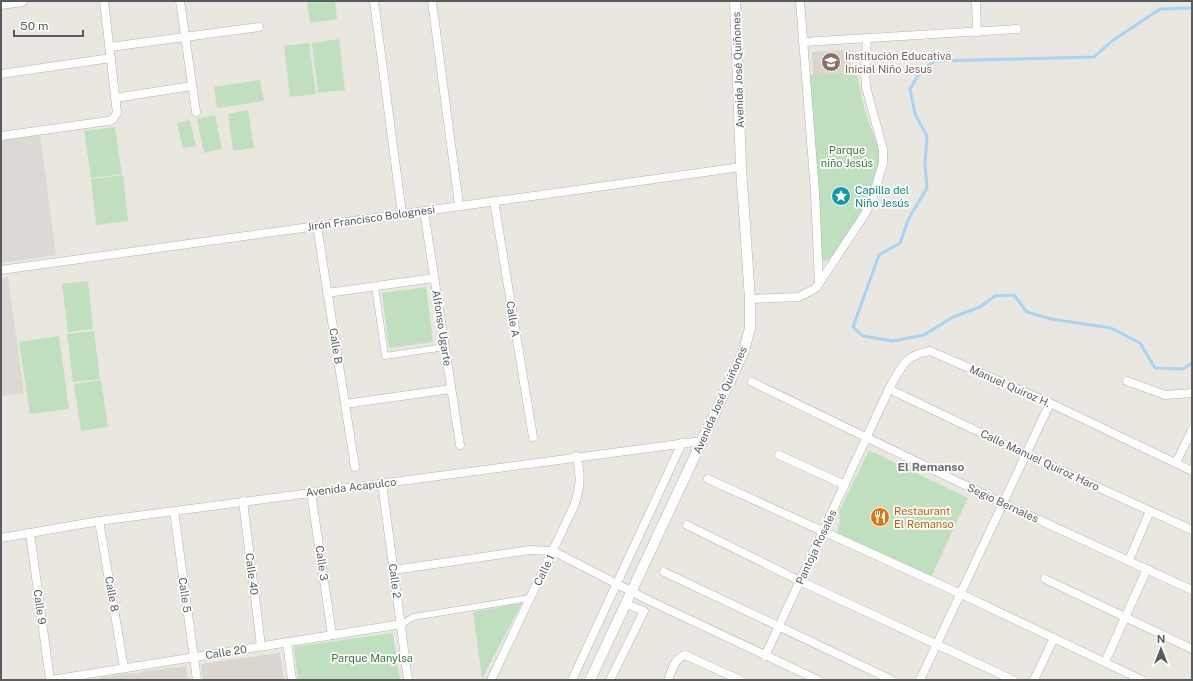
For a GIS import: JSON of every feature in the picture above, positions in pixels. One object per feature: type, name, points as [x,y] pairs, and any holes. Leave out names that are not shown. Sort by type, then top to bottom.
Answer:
[{"type":"street","points":[[1,4],[22,1]]},
{"type":"street","points":[[1,136],[112,120],[117,113],[104,1]]},
{"type":"street","points":[[180,1],[196,112]]},
{"type":"street","points":[[374,1],[402,214]]},
{"type":"street","points":[[432,1],[459,206]]},
{"type":"street","name":"Avenida José Quiñones","points":[[590,680],[744,351],[750,328],[750,299],[741,167],[735,1]]},
{"type":"street","points":[[800,1],[815,192],[819,283]]},
{"type":"street","points":[[976,1],[977,32]]},
{"type":"street","points":[[110,48],[259,27]]},
{"type":"street","points":[[803,42],[1017,29]]},
{"type":"street","points":[[750,299],[799,297],[807,294],[819,283],[865,214],[879,181],[883,163],[881,137],[866,87],[865,72],[867,38]]},
{"type":"street","points":[[1,74],[111,58]]},
{"type":"street","points":[[115,98],[192,86]]},
{"type":"street","name":"Jirón Francisco Bolognesi","points":[[1,270],[741,167]]},
{"type":"street","name":"Calle A","points":[[494,201],[533,437]]},
{"type":"street","name":"Alfonso Ugarte","points":[[424,210],[460,445]]},
{"type":"street","name":"Calle B","points":[[316,226],[355,467]]},
{"type":"street","points":[[327,293],[434,278]]},
{"type":"street","points":[[375,286],[385,356],[445,347]]},
{"type":"street","name":"Manuel Quiroz H.","points":[[867,439],[889,389],[904,362],[916,353],[930,351],[1050,403],[1192,471]]},
{"type":"street","points":[[1127,381],[1165,395],[1192,394]]},
{"type":"street","name":"Segio Bernales","points":[[752,382],[867,439],[1002,503],[1192,590]]},
{"type":"street","name":"Calle Manuel Quiroz Haro","points":[[889,389],[1025,454],[1192,530]]},
{"type":"street","points":[[345,404],[451,390]]},
{"type":"street","points":[[920,680],[1050,403]]},
{"type":"street","points":[[1176,463],[1192,430]]},
{"type":"street","name":"Pantoja Rosales","points":[[765,656],[867,439]]},
{"type":"street","name":"Avenida Acapulco","points":[[1,538],[99,520],[576,456],[702,441]]},
{"type":"street","points":[[572,680],[682,443]]},
{"type":"street","points":[[780,455],[845,485]]},
{"type":"street","name":"Calle 1","points":[[491,680],[574,506],[580,482],[580,468],[576,456]]},
{"type":"street","points":[[708,479],[961,594],[1142,680]]},
{"type":"street","name":"Calle 2","points":[[382,483],[402,624],[408,680]]},
{"type":"street","name":"Calle 3","points":[[311,492],[332,635]]},
{"type":"street","name":"Calle 40","points":[[243,501],[261,646]]},
{"type":"street","name":"Calle 5","points":[[174,511],[197,680]]},
{"type":"street","points":[[1129,560],[1150,511]]},
{"type":"street","name":"Calle 8","points":[[99,520],[124,668]]},
{"type":"street","points":[[687,525],[800,581],[1013,680]]},
{"type":"street","name":"Calle 9","points":[[30,533],[50,680]]},
{"type":"street","points":[[394,570],[530,550],[553,551],[632,592],[818,680]]},
{"type":"street","points":[[1105,662],[1147,569]]},
{"type":"street","points":[[664,572],[892,680]]},
{"type":"street","points":[[1045,579],[1192,649]]},
{"type":"street","points":[[402,624],[413,617],[530,598]]},
{"type":"street","points":[[610,680],[644,611],[626,604]]},
{"type":"street","name":"Calle 20","points":[[50,680],[92,677],[124,668],[402,624]]},
{"type":"street","points":[[1034,680],[1054,638]]},
{"type":"street","points":[[287,642],[292,680]]},
{"type":"street","points":[[668,680],[675,661],[685,655],[726,677],[740,680]]},
{"type":"shaded area","name":"Institución Educativa Inicial Niño Jesus","points":[[849,50],[851,72],[813,75],[812,52]]},
{"type":"shaded area","points":[[40,135],[56,255],[1,263],[1,140]]},
{"type":"shaded area","points":[[8,277],[24,393],[1,396],[1,278]]},
{"type":"shaded area","points":[[280,653],[284,680],[203,680],[201,664]]},
{"type":"shaded area","points":[[186,666],[188,680],[99,680],[100,678],[131,673],[139,674],[140,672]]},
{"type":"green space","points":[[307,1],[335,1],[337,19],[310,23]]},
{"type":"green space","points":[[339,39],[345,90],[318,93],[312,43]]},
{"type":"green space","points":[[309,43],[316,94],[290,97],[284,46]]},
{"type":"green space","name":"Parque niño Jesús","points":[[856,72],[865,111],[879,152],[879,169],[876,182],[863,210],[832,258],[825,261],[820,257],[809,75]]},
{"type":"green space","points":[[260,80],[264,101],[217,108],[214,87]]},
{"type":"green space","points":[[248,110],[254,148],[233,151],[228,114]]},
{"type":"green space","points":[[215,115],[222,149],[204,153],[197,119]]},
{"type":"green space","points":[[190,120],[196,146],[183,148],[177,123]]},
{"type":"green space","points":[[115,127],[122,174],[91,178],[84,131]]},
{"type":"green space","points":[[123,175],[128,221],[96,225],[91,179]]},
{"type":"green space","points":[[88,281],[93,329],[68,332],[62,284]]},
{"type":"green space","points":[[426,287],[433,342],[389,348],[382,293]]},
{"type":"green space","points":[[94,331],[100,379],[73,382],[67,334]]},
{"type":"green space","points":[[59,336],[69,409],[30,414],[19,342]]},
{"type":"green space","points":[[101,380],[108,427],[81,431],[74,384]]},
{"type":"green space","points":[[869,450],[968,498],[931,577],[837,533],[840,521],[839,512]]},
{"type":"green space","points":[[522,603],[482,679],[473,612]]},
{"type":"green space","name":"Parque Manylsa","points":[[393,633],[400,680],[298,680],[294,647]]},
{"type":"waterway","points":[[1192,8],[1160,9],[1112,41],[1094,57],[934,61],[919,74],[910,89],[915,114],[927,136],[925,164],[927,188],[909,218],[900,243],[879,255],[853,327],[863,336],[893,341],[924,335],[953,317],[980,307],[995,296],[1014,295],[1027,312],[1051,319],[1111,328],[1140,343],[1155,368],[1183,369],[1192,363]]},
{"type":"place","name":"Institución Educativa Inicial Niño Jesus","points":[[831,62]]},
{"type":"place","name":"Capilla del Niño Jesús","points":[[841,196]]},
{"type":"place","name":"Restaurant El Remanso","points":[[880,517]]},
{"type":"district","name":"El Remanso","points":[[931,467]]}]
